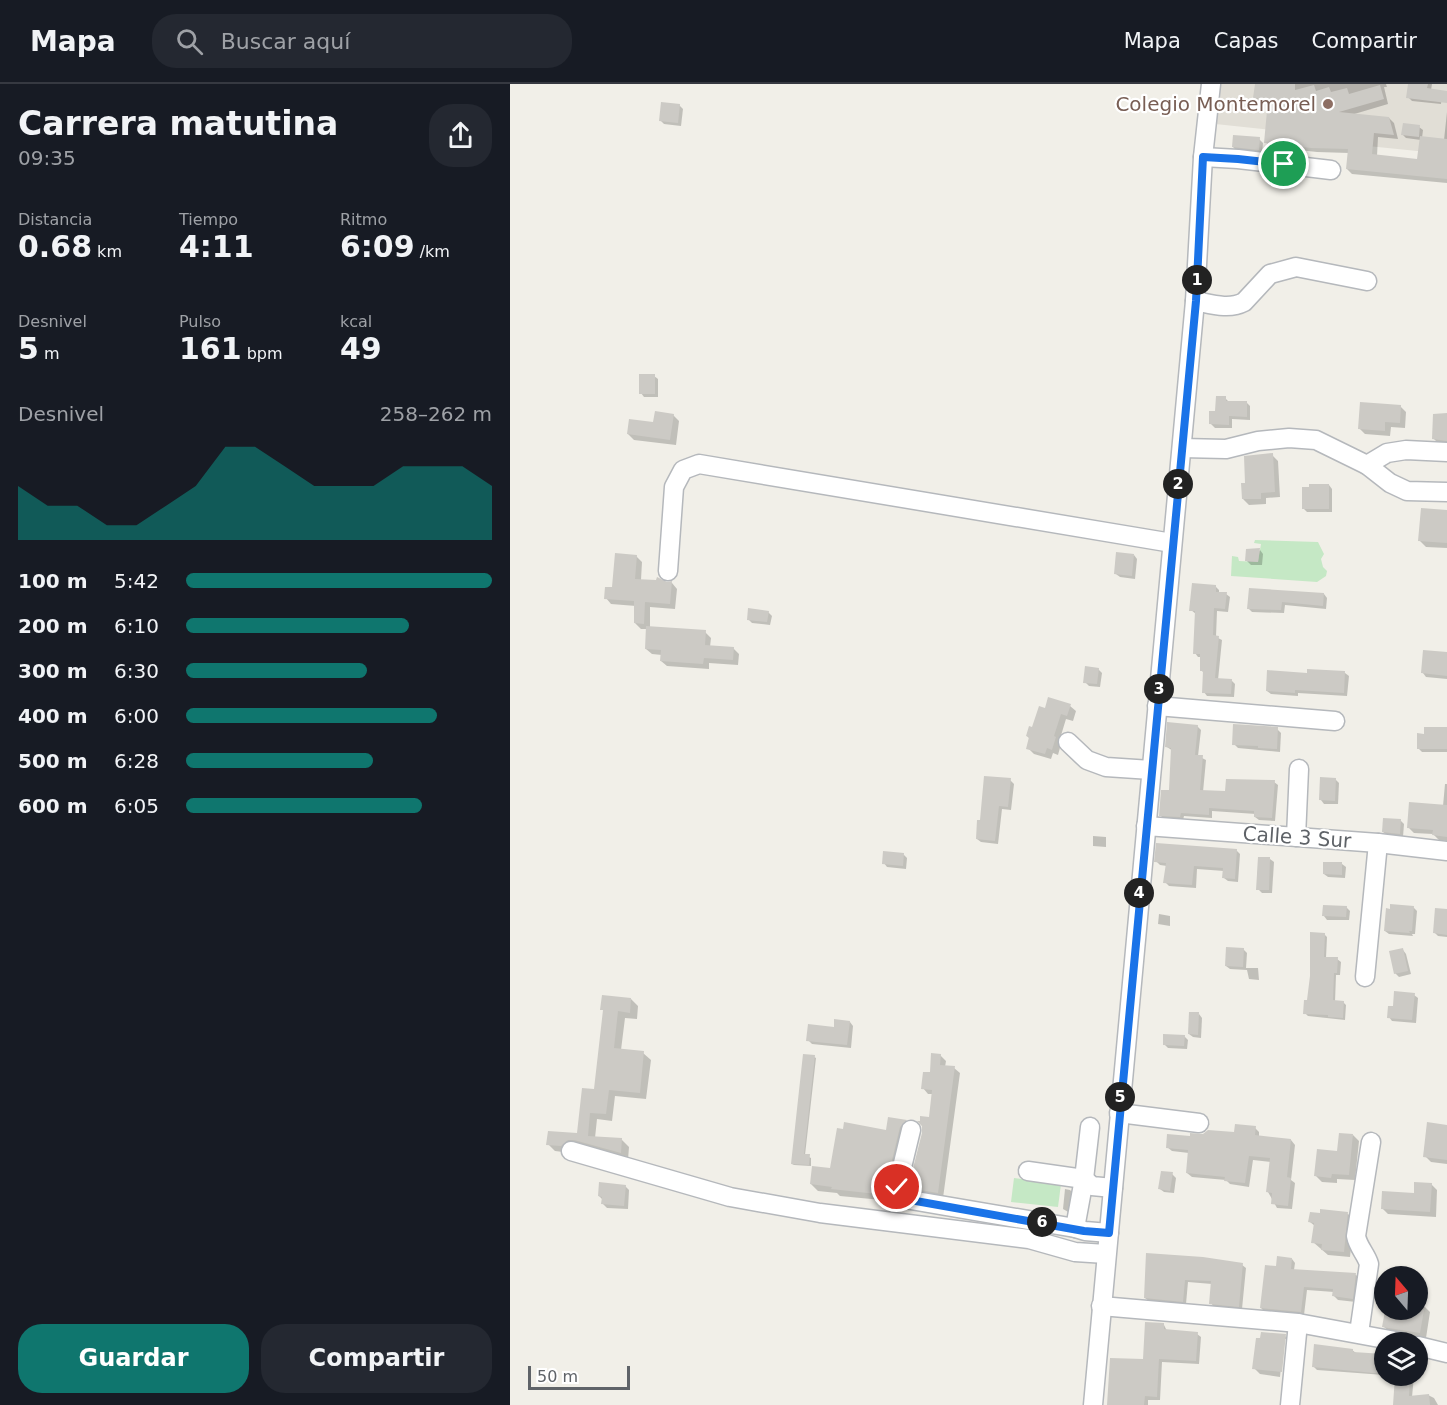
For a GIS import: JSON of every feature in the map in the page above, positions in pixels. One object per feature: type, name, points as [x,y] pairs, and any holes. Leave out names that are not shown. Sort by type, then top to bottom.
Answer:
[{"type":"street","points":[[1093,1405],[1196,301],[1203,157],[1211,84]]},
{"type":"street","points":[[1203,157],[1331,170]]},
{"type":"street","points":[[1196,301],[1222,306],[1239,304],[1244,302],[1270,274],[1296,267],[1367,281]]},
{"type":"street","points":[[1182,448],[1226,449],[1258,441],[1289,438],[1316,440],[1367,465],[1390,483],[1407,491],[1447,492]]},
{"type":"street","points":[[1367,465],[1387,453],[1406,450],[1447,452]]},
{"type":"street","points":[[668,571],[674,487],[682,470],[699,464],[1172,543]]},
{"type":"street","points":[[1157,706],[1335,721]]},
{"type":"street","points":[[1068,742],[1087,760],[1106,767],[1151,770]]},
{"type":"street","points":[[1296,837],[1299,769]]},
{"type":"street","name":"Calle 3 Sur","points":[[1146,826],[1378,843],[1447,851]]},
{"type":"street","points":[[1365,977],[1378,843]]},
{"type":"street","points":[[1119,1113],[1199,1123]]},
{"type":"street","points":[[1075,1228],[1090,1127]]},
{"type":"street","points":[[911,1130],[896,1192],[899,1198],[1084,1231],[1109,1233]]},
{"type":"street","points":[[1359,1333],[1369,1264],[1356,1236],[1371,1142]]},
{"type":"street","points":[[571,1151],[730,1197],[820,1213],[1029,1239],[1075,1252],[1106,1254]]},
{"type":"street","points":[[1028,1171],[1084,1179],[1092,1186],[1113,1188]]},
{"type":"street","points":[[1101,1306],[1298,1323],[1374,1336]]},
{"type":"street","points":[[1290,1405],[1298,1323]]},
{"type":"street","points":[[1428,1348],[1447,1353]]},
{"type":"shaded area","name":"Colegio Montemorel","points":[[1211,84],[1447,84],[1447,154],[1338,143],[1338,137],[1206,123]]},
{"type":"green space","points":[[1255,540],[1318,542],[1324,554],[1321,559],[1327,571],[1326,576],[1317,582],[1231,576],[1232,556],[1238,557],[1239,561],[1258,562],[1261,544],[1254,543]]},
{"type":"green space","points":[[1014,1178],[1061,1184],[1058,1207],[1011,1202]]},
{"type":"building","points":[[1255,84],[1295,84],[1295,90],[1314,85],[1316,91],[1329,87],[1331,92],[1347,88],[1349,94],[1380,85],[1384,99],[1339,112],[1389,117],[1394,135],[1374,133],[1372,154],[1417,159],[1420,136],[1447,139],[1447,179],[1346,169],[1348,149],[1264,143],[1268,100],[1253,98]]},
{"type":"building","points":[[1408,84],[1428,84],[1427,88],[1447,91],[1447,103],[1406,98]]},
{"type":"building","points":[[661,102],[680,104],[678,123],[659,121]]},
{"type":"building","points":[[1403,123],[1420,125],[1419,137],[1401,135]]},
{"type":"building","points":[[1233,135],[1260,137],[1259,150],[1232,147]]},
{"type":"building","points":[[639,374],[655,374],[655,394],[639,394]]},
{"type":"building","points":[[1216,396],[1226,396],[1226,401],[1247,401],[1247,417],[1229,416],[1229,425],[1209,424],[1209,411],[1215,411]]},
{"type":"building","points":[[1360,402],[1401,405],[1400,423],[1385,422],[1385,431],[1358,429]]},
{"type":"building","points":[[655,411],[674,414],[670,440],[627,434],[629,419],[653,422]]},
{"type":"building","points":[[1447,413],[1447,441],[1432,439],[1433,414]]},
{"type":"building","points":[[1273,453],[1275,492],[1261,493],[1261,499],[1242,499],[1241,483],[1245,483],[1244,456]]},
{"type":"building","points":[[1309,484],[1329,484],[1329,509],[1302,509],[1302,487],[1309,487]]},
{"type":"building","points":[[1421,508],[1447,510],[1447,543],[1418,541]]},
{"type":"building","points":[[1260,548],[1258,562],[1245,561],[1246,549]]},
{"type":"building","points":[[1116,552],[1134,554],[1132,576],[1114,574]]},
{"type":"building","points":[[615,553],[637,555],[635,579],[656,580],[657,577],[667,582],[672,581],[670,604],[645,602],[644,624],[634,623],[634,601],[604,599],[605,587],[612,587]]},
{"type":"building","points":[[1192,583],[1216,585],[1216,592],[1227,592],[1225,609],[1214,608],[1213,635],[1219,636],[1215,678],[1232,679],[1231,694],[1202,693],[1203,671],[1200,671],[1200,654],[1193,654],[1195,611],[1189,611]]},
{"type":"building","points":[[1249,588],[1324,593],[1323,606],[1282,602],[1281,610],[1247,609]]},
{"type":"building","points":[[748,608],[769,611],[767,622],[747,620]]},
{"type":"building","points":[[646,626],[706,630],[705,645],[734,647],[733,660],[704,658],[703,664],[660,661],[661,650],[645,649]]},
{"type":"building","points":[[1423,650],[1447,652],[1447,676],[1421,673]]},
{"type":"building","points":[[1085,666],[1099,668],[1097,684],[1083,683]]},
{"type":"building","points":[[1307,669],[1345,671],[1344,693],[1266,691],[1267,670],[1307,673]]},
{"type":"building","points":[[1048,697],[1071,704],[1067,716],[1061,714],[1052,750],[1047,748],[1045,754],[1026,749],[1029,737],[1026,736],[1029,726],[1032,727],[1039,706],[1045,708]]},
{"type":"building","points":[[1167,722],[1198,725],[1195,755],[1203,755],[1200,790],[1225,791],[1226,779],[1275,780],[1272,818],[1254,817],[1254,811],[1209,808],[1209,815],[1181,813],[1180,817],[1159,816],[1161,790],[1169,790],[1171,748],[1165,747]]},
{"type":"building","points":[[1233,724],[1278,727],[1277,749],[1232,745]]},
{"type":"building","points":[[1424,727],[1447,727],[1447,749],[1417,749],[1417,733],[1424,734]]},
{"type":"building","points":[[984,776],[1011,778],[1008,807],[999,806],[995,841],[976,839]]},
{"type":"building","points":[[1320,777],[1336,778],[1335,801],[1319,800]]},
{"type":"building","points":[[1409,802],[1447,805],[1447,837],[1432,835],[1433,830],[1407,828]]},
{"type":"building","points":[[1383,818],[1401,819],[1400,834],[1382,832]]},
{"type":"building","points":[[1156,843],[1237,849],[1235,879],[1222,878],[1223,868],[1194,866],[1192,885],[1163,883],[1166,863],[1154,862]]},
{"type":"building","points":[[883,851],[904,853],[903,866],[882,864]]},
{"type":"building","points":[[1258,857],[1270,857],[1269,890],[1256,890]]},
{"type":"building","points":[[1323,862],[1342,862],[1342,875],[1323,874]]},
{"type":"building","points":[[1390,904],[1414,906],[1410,933],[1384,931],[1386,908],[1390,909]]},
{"type":"building","points":[[1323,905],[1347,906],[1346,917],[1322,916]]},
{"type":"building","points":[[1435,908],[1447,909],[1447,935],[1433,933]]},
{"type":"building","points":[[1310,932],[1325,933],[1324,957],[1338,957],[1337,973],[1334,973],[1333,1000],[1344,1001],[1343,1018],[1303,1014],[1310,976]]},
{"type":"building","points":[[1226,947],[1244,948],[1243,967],[1225,966]]},
{"type":"building","points":[[1403,948],[1408,971],[1394,974],[1389,951]]},
{"type":"building","points":[[1394,991],[1415,993],[1412,1020],[1387,1018],[1388,1006],[1393,1006]]},
{"type":"building","points":[[602,995],[631,998],[630,1013],[618,1011],[614,1048],[644,1051],[640,1093],[609,1090],[606,1114],[590,1113],[588,1136],[622,1138],[621,1153],[574,1140],[568,1140],[561,1146],[546,1145],[548,1131],[577,1133],[582,1088],[594,1089],[603,1010],[600,1010]]},
{"type":"building","points":[[1189,1012],[1199,1012],[1198,1035],[1188,1034]]},
{"type":"building","points":[[834,1019],[850,1021],[847,1045],[806,1041],[808,1024],[834,1027]]},
{"type":"building","points":[[1163,1034],[1185,1035],[1184,1046],[1163,1045]]},
{"type":"building","points":[[931,1053],[941,1054],[940,1065],[955,1066],[938,1193],[908,1188],[922,1133],[922,1126],[917,1121],[920,1121],[920,1116],[929,1117],[932,1090],[921,1089],[923,1072],[930,1072]]},
{"type":"building","points":[[803,1054],[815,1055],[804,1154],[810,1154],[809,1165],[791,1164]]},
{"type":"building","points":[[888,1117],[907,1120],[900,1127],[885,1189],[886,1195],[831,1189],[832,1187],[810,1184],[812,1166],[830,1168],[837,1128],[843,1129],[844,1122],[886,1130]]},
{"type":"building","points":[[1427,1122],[1447,1125],[1447,1160],[1423,1157]]},
{"type":"building","points":[[1235,1124],[1256,1126],[1255,1135],[1291,1139],[1287,1177],[1291,1178],[1288,1206],[1271,1204],[1272,1193],[1266,1192],[1270,1158],[1249,1156],[1245,1183],[1224,1181],[1225,1177],[1186,1173],[1188,1150],[1166,1148],[1167,1134],[1190,1136],[1190,1133],[1203,1134],[1208,1130],[1234,1132]]},
{"type":"building","points":[[1339,1133],[1353,1134],[1349,1175],[1332,1174],[1331,1178],[1314,1176],[1317,1149],[1337,1151]]},
{"type":"building","points":[[1161,1171],[1173,1172],[1170,1191],[1158,1189]]},
{"type":"building","points":[[599,1182],[626,1185],[624,1206],[601,1204],[602,1197],[598,1196]]},
{"type":"building","points":[[1414,1182],[1432,1183],[1430,1212],[1381,1209],[1382,1191],[1414,1193]]},
{"type":"building","points":[[1320,1209],[1348,1212],[1344,1252],[1321,1250],[1322,1244],[1311,1243],[1314,1223],[1308,1222],[1310,1212],[1320,1213]]},
{"type":"building","points":[[1146,1253],[1203,1257],[1243,1263],[1239,1307],[1209,1304],[1211,1281],[1185,1280],[1183,1302],[1144,1298]]},
{"type":"building","points":[[1277,1256],[1292,1258],[1291,1269],[1356,1273],[1353,1299],[1332,1296],[1333,1289],[1304,1287],[1301,1312],[1260,1308],[1265,1265],[1276,1266]]},
{"type":"building","points":[[1383,1320],[1422,1320],[1420,1332],[1382,1327]]},
{"type":"building","points":[[1145,1322],[1164,1323],[1164,1329],[1198,1332],[1196,1361],[1159,1359],[1157,1397],[1145,1396],[1144,1405],[1107,1405],[1110,1358],[1143,1359]]},
{"type":"building","points":[[1261,1332],[1286,1334],[1282,1372],[1252,1369],[1256,1338],[1260,1338]]},
{"type":"building","points":[[1314,1344],[1353,1349],[1353,1352],[1374,1353],[1374,1373],[1312,1367]]},
{"type":"building","points":[[1394,1386],[1410,1386],[1409,1396],[1429,1394],[1430,1405],[1393,1405]]},
{"type":"place","name":"Colegio Montemorel","points":[[1328,104]]},
{"type":"route","points":[[897,1187],[896,1192],[899,1198],[1084,1231],[1109,1233],[1196,301],[1203,157],[1284,164]]}]
